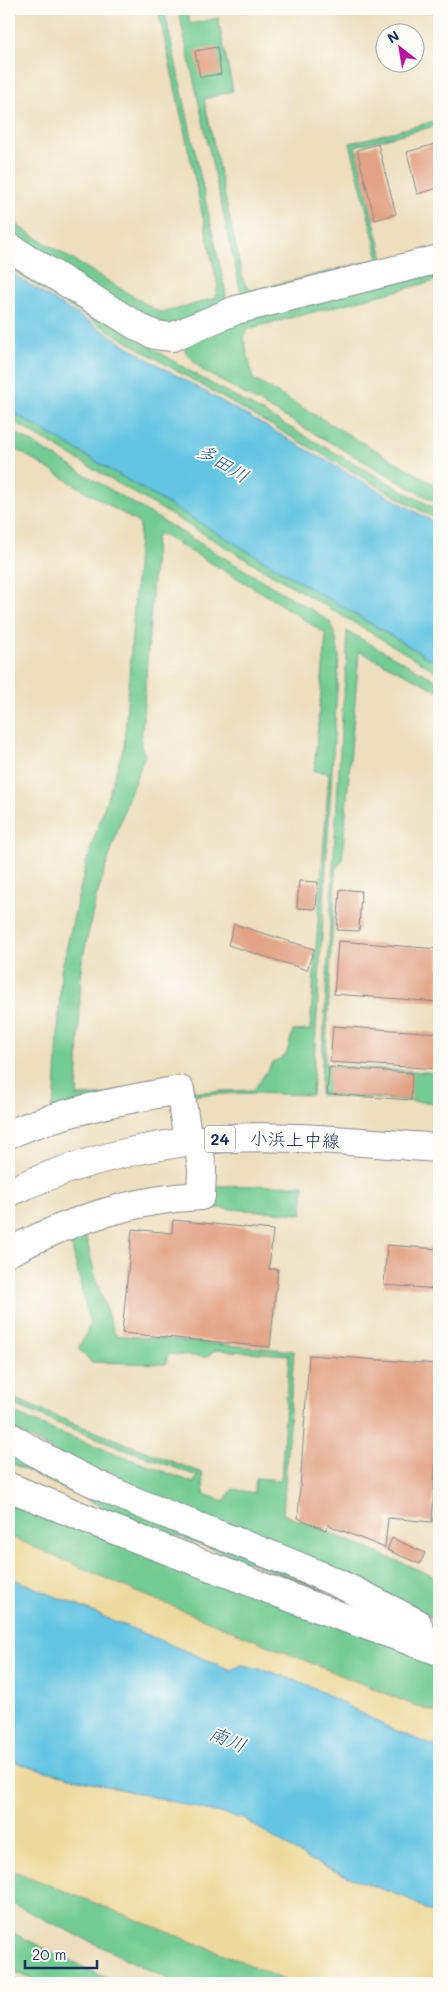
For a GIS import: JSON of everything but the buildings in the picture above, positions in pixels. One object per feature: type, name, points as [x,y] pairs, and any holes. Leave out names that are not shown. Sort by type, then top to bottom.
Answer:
[{"type":"street","points":[[9,247],[140,328],[155,335],[172,337],[236,310],[439,259]]},
{"type":"street","points":[[9,1134],[33,1124],[90,1108],[180,1090],[202,1169],[201,1196],[169,1197],[105,1211],[38,1237],[9,1252]]},
{"type":"street","name":"小浜上中線","points":[[9,1192],[80,1164],[137,1150],[193,1141],[276,1138],[439,1148]]},
{"type":"street","points":[[9,1436],[34,1452],[121,1496],[326,1578],[417,1623],[433,1649]]},
{"type":"street","points":[[9,1487],[102,1526],[433,1649]]},
{"type":"green space","points":[[158,9],[164,9],[226,294],[223,307],[171,326],[154,323],[9,235],[9,193],[19,227],[159,312],[174,310],[215,298],[218,286]]},
{"type":"green space","points":[[178,9],[186,9],[190,24],[218,18],[233,91],[204,99],[243,280],[247,287],[254,290],[379,259],[350,143],[439,120],[439,125],[355,146],[385,265],[242,297]]},
{"type":"green space","points":[[9,260],[198,376],[439,511],[439,521],[115,334],[9,268]]},
{"type":"green space","points":[[439,268],[439,280],[247,329],[244,338],[253,379],[439,487],[439,504],[202,370],[185,351],[184,345],[234,319]]},
{"type":"green space","points":[[9,410],[439,664],[439,673],[9,419]]},
{"type":"green space","points":[[9,429],[330,622],[336,638],[339,657],[312,1095],[252,1093],[194,1095],[51,1108],[55,1096],[61,971],[87,860],[124,747],[140,524],[9,445]],"holes":[[[159,533],[263,593],[326,634],[314,771],[329,773],[310,1030],[293,1031],[286,1055],[272,1063],[254,1090],[195,1092],[189,1080],[100,1095],[77,1096],[81,966],[96,898],[127,801],[145,755],[141,746],[156,538]]]},
{"type":"green space","points":[[347,631],[439,682],[439,691],[359,651],[342,861],[336,868],[325,1065],[439,1073],[439,1103],[320,1095]]},
{"type":"green space","points":[[304,1185],[302,1214],[216,1208],[217,1186]]},
{"type":"green space","points":[[83,1225],[97,1283],[115,1335],[294,1351],[283,1514],[439,1578],[439,1621],[330,1572],[126,1490],[9,1427],[9,1411],[53,1430],[194,1483],[197,1476],[57,1423],[9,1402],[9,1396],[55,1416],[202,1473],[204,1494],[224,1501],[233,1489],[254,1493],[256,1478],[281,1480],[289,1355],[216,1350],[206,1357],[168,1354],[166,1364],[91,1362],[78,1349],[90,1325],[69,1234]]},
{"type":"green space","points":[[9,1445],[326,1591],[112,1512],[9,1462]]},
{"type":"green space","points":[[9,1500],[439,1662],[439,1713],[421,1708],[137,1592],[9,1536]]},
{"type":"green space","points":[[9,1869],[239,1960],[291,1983],[176,1983],[9,1902]]},
{"type":"green space","points":[[9,1931],[116,1983],[40,1983],[9,1969]]},
{"type":"sand","points":[[9,1536],[137,1592],[421,1708],[439,1713],[439,1748],[387,1727],[324,1693],[296,1681],[266,1670],[242,1665],[231,1670],[9,1577]]},
{"type":"sand","points":[[9,1759],[29,1767],[245,1819],[308,1859],[409,1899],[439,1917],[439,1983],[291,1983],[239,1960],[9,1869]]},
{"type":"water","name":"多田川","points":[[9,272],[153,362],[439,525],[439,664],[9,410]]},
{"type":"water","name":"南川","points":[[9,1577],[231,1670],[242,1665],[266,1670],[296,1681],[324,1693],[387,1727],[439,1748],[439,1917],[409,1899],[308,1859],[244,1819],[29,1767],[9,1759]]}]
